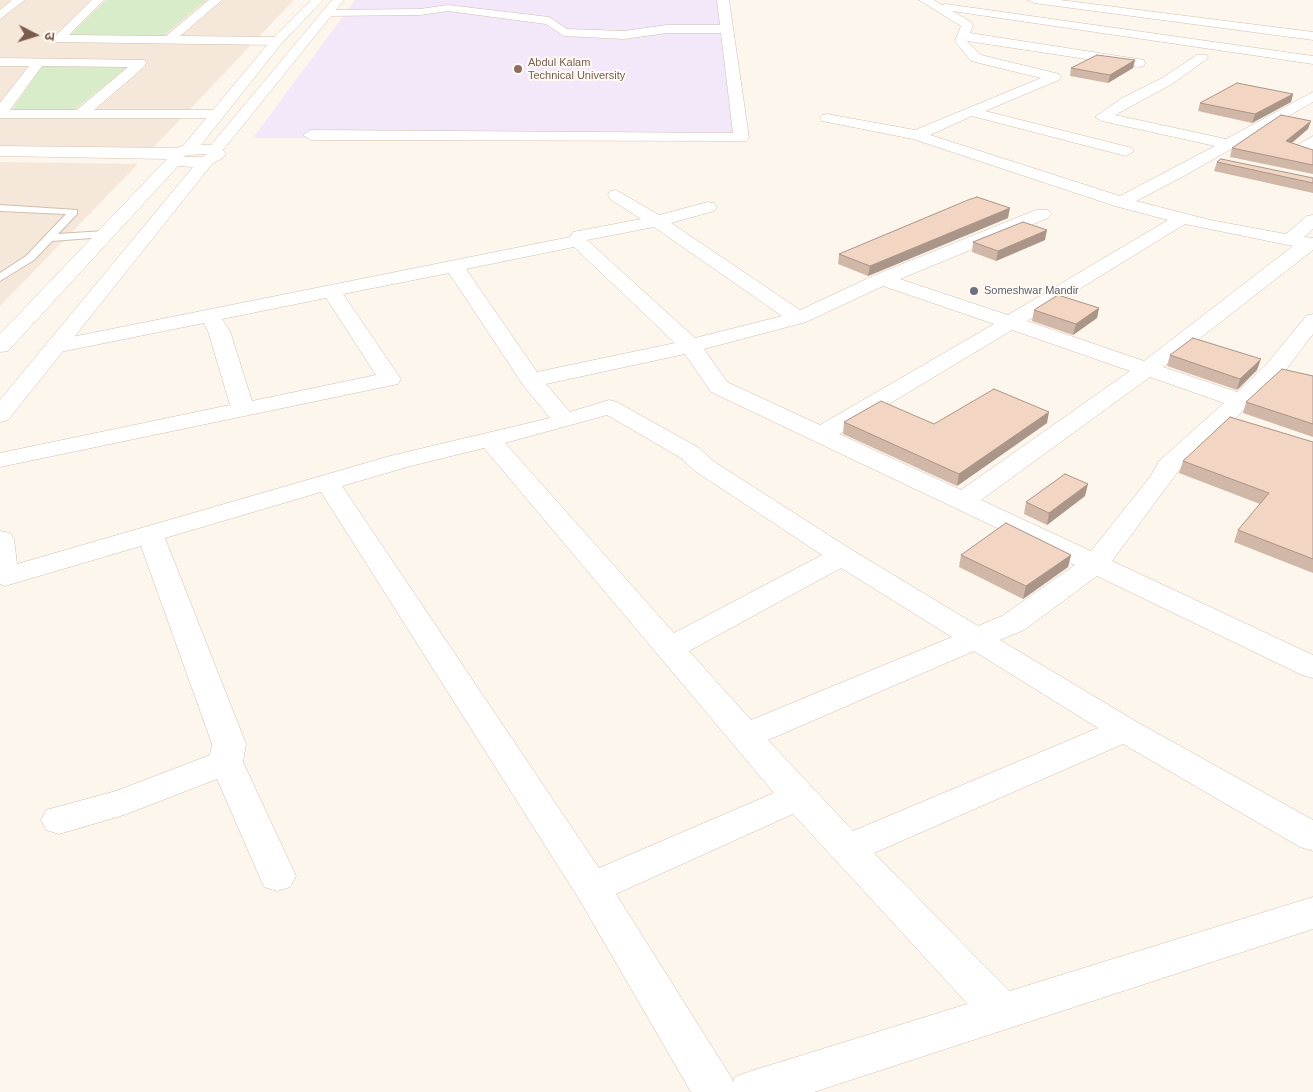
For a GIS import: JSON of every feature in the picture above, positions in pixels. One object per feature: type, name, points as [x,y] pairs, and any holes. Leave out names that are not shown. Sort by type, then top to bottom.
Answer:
[{"type":"street","points":[[0,16],[19,0]]},
{"type":"street","points":[[98,0],[59,39],[277,41]]},
{"type":"street","points":[[169,40],[216,0]]},
{"type":"street","points":[[0,346],[179,155],[277,41],[316,0]]},
{"type":"street","points":[[0,415],[338,0]]},
{"type":"street","points":[[311,135],[741,138],[723,0]]},
{"type":"street","points":[[1034,0],[1313,36]]},
{"type":"street","points":[[916,135],[1054,77],[976,58],[961,41],[967,25],[930,3]]},
{"type":"street","points":[[930,3],[1313,60]]},
{"type":"street","points":[[327,12],[420,12],[450,4],[549,21],[564,32],[624,35],[667,29],[727,29]]},
{"type":"street","points":[[963,36],[1140,63]]},
{"type":"street","points":[[1202,58],[1167,81],[1127,101],[1102,117],[1228,144]]},
{"type":"street","points":[[0,62],[140,63],[79,115]]},
{"type":"street","points":[[0,114],[38,63]]},
{"type":"street","points":[[1121,202],[1313,96]]},
{"type":"street","points":[[972,112],[1126,151]]},
{"type":"street","points":[[0,114],[216,114]]},
{"type":"street","points":[[827,118],[916,135],[1121,202],[1183,218],[1304,242]]},
{"type":"street","points":[[1313,141],[1302,149],[1313,153]]},
{"type":"street","points":[[0,151],[179,155],[191,163],[210,156]]},
{"type":"street","points":[[0,157],[179,155]]},
{"type":"street","points":[[1203,158],[1231,164]]},
{"type":"street","points":[[616,195],[799,318]]},
{"type":"street","points":[[578,242],[579,236],[657,221],[708,207]]},
{"type":"street","points":[[531,380],[691,346],[799,318],[882,279],[1042,214]]},
{"type":"street","points":[[821,435],[1183,218]]},
{"type":"street","points":[[964,501],[1148,369],[1304,242],[1313,220]]},
{"type":"street","points":[[55,347],[578,242]]},
{"type":"street","points":[[578,242],[691,346],[719,387],[964,501],[1313,668]]},
{"type":"street","points":[[455,268],[531,380],[565,421]]},
{"type":"street","points":[[882,279],[1148,369],[1232,408],[1251,426]]},
{"type":"street","points":[[0,460],[390,379],[331,292]]},
{"type":"street","points":[[210,316],[219,331],[243,410]]},
{"type":"street","points":[[745,736],[1014,623],[1095,564],[1161,479],[1168,466],[1232,408],[1284,372],[1313,320]]},
{"type":"street","points":[[0,539],[5,576],[399,461],[565,421],[609,407],[690,453],[704,466],[842,556],[1125,730],[1313,837]]},
{"type":"street","points":[[489,440],[798,797],[1002,1012]]},
{"type":"street","points":[[327,482],[592,888],[715,1092]]},
{"type":"street","points":[[150,534],[229,744],[226,762],[277,876]]},
{"type":"street","points":[[670,648],[842,556]]},
{"type":"street","points":[[848,849],[1125,730]]},
{"type":"street","points":[[59,820],[124,802],[226,762]]},
{"type":"street","points":[[592,888],[798,797]]},
{"type":"street","points":[[752,1092],[1313,913]]},
{"type":"lane","points":[[0,208],[74,212],[18,268],[0,278]]},
{"type":"lane","points":[[50,238],[104,234]]},
{"type":"shaded area","points":[[0,0],[294,0],[151,150],[0,148]]},
{"type":"shaded area","name":"Abdul Kalam Technical University","points":[[355,0],[723,0],[741,138],[253,138]]},
{"type":"shaded area","points":[[0,162],[138,164],[0,306]]},
{"type":"green space","points":[[106,0],[206,0],[160,38],[67,38]]},
{"type":"green space","points":[[42,65],[129,66],[71,112],[12,111]]},
{"type":"building","points":[[1097,55],[1135,60],[1110,75],[1071,68]]},
{"type":"building","points":[[1237,83],[1293,94],[1255,114],[1200,103]]},
{"type":"building","points":[[1281,115],[1311,121],[1286,141],[1313,150],[1313,165],[1232,148]]},
{"type":"building","points":[[1221,159],[1313,178],[1313,183],[1217,162]]},
{"type":"building","points":[[977,197],[1010,208],[870,266],[839,254],[968,200]]},
{"type":"building","points":[[1023,222],[1047,230],[998,251],[973,242]]},
{"type":"building","points":[[1058,295],[1099,308],[1076,324],[1034,310]]},
{"type":"building","points":[[1193,338],[1261,359],[1240,379],[1170,355]]},
{"type":"building","points":[[1282,369],[1313,376],[1313,424],[1246,402]]},
{"type":"building","points":[[994,389],[1049,412],[959,474],[844,422],[881,401],[934,424]]},
{"type":"building","points":[[1230,417],[1313,442],[1313,559],[1238,530],[1269,493],[1183,461]]},
{"type":"building","points":[[1065,474],[1088,484],[1049,513],[1026,502]]},
{"type":"building","points":[[1006,523],[1071,555],[1026,586],[961,555]]},
{"type":"place","name":"Abdul Kalam Technical University","points":[[518,69]]},
{"type":"place","name":"Someshwar Mandir","points":[[974,291]]}]
